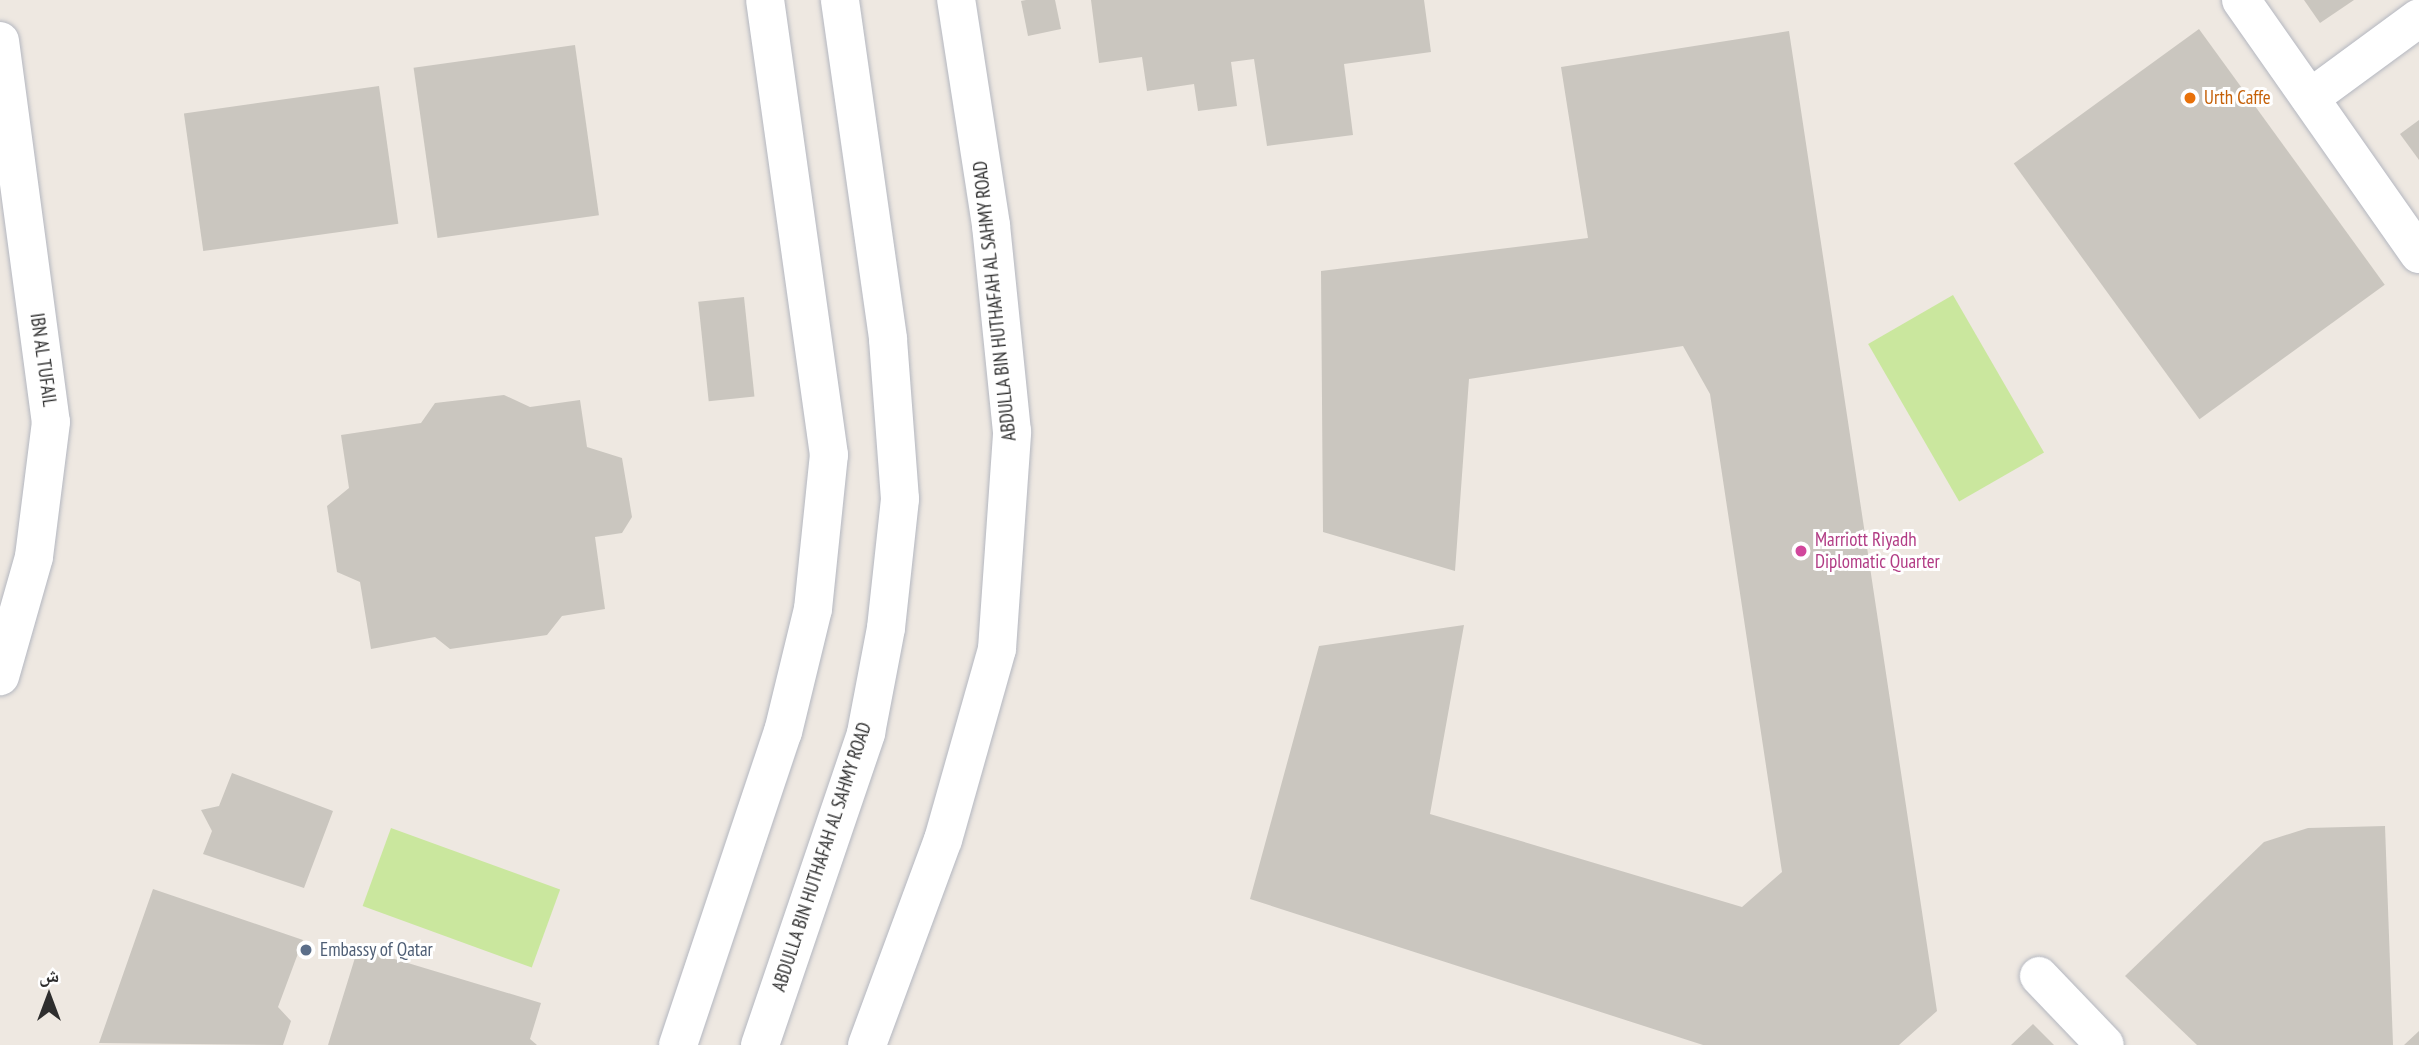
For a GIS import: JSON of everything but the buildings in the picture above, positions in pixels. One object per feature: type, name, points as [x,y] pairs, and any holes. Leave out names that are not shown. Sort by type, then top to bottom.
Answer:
[{"type":"street","points":[[678,1045],[783,732],[813,609],[829,455],[765,0]]},
{"type":"street","name":"ABDULLA BIN HUTHAFAH AL SAHMY ROAD","points":[[760,1045],[866,733],[886,628],[900,499],[888,338],[840,0]]},
{"type":"street","name":"ABDULLA BIN HUTHAFAH AL SAHMY ROAD","points":[[867,1045],[943,840],[997,649],[1013,432],[991,225],[956,0]]},
{"type":"street","points":[[2241,0],[2419,254]]},
{"type":"street","points":[[2310,98],[2419,19]]},
{"type":"street","name":"IBN AL TUFAIL","points":[[0,41],[51,422],[34,558],[0,676]]},
{"type":"street","points":[[2039,976],[2105,1045]]},
{"type":"green space","points":[[1953,295],[2044,453],[1959,502],[1868,344]]},
{"type":"green space","points":[[391,828],[560,890],[532,968],[363,906]]},
{"type":"place","name":"Urth Caffe","points":[[2190,98]]},
{"type":"place","name":"Marriott Riyadh Diplomatic Quarter","points":[[1801,551]]},
{"type":"place","name":"Embassy of Qatar","points":[[306,950]]}]
